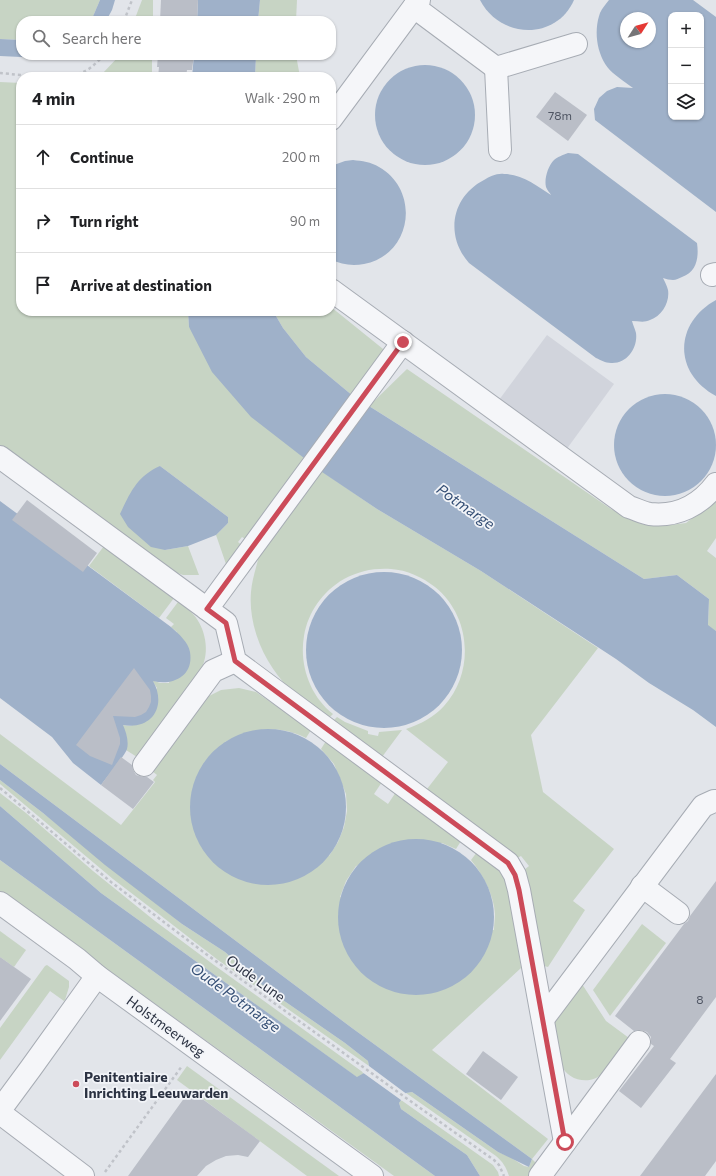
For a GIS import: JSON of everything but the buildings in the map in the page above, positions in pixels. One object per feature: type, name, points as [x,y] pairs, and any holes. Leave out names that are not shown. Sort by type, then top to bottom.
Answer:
[{"type":"street","points":[[336,112],[417,4],[496,68],[500,150]]},
{"type":"street","points":[[496,68],[576,44]]},
{"type":"street","points":[[336,294],[629,507],[649,514],[673,514],[696,504],[716,484]]},
{"type":"street","points":[[207,609],[403,342]]},
{"type":"street","points":[[0,457],[226,623],[235,661],[508,863],[515,875],[519,890],[565,1142]]},
{"type":"street","points":[[144,765],[213,672],[235,661]]},
{"type":"street","points":[[543,1018],[703,806],[716,801]]},
{"type":"street","points":[[642,886],[678,913]]},
{"type":"street","name":"Holstmeerweg","points":[[0,903],[77,959],[97,976],[372,1176]]},
{"type":"street","points":[[84,1176],[0,1112],[97,976]]},
{"type":"street","points":[[540,1176],[640,1042]]},
{"type":"path","points":[[126,16],[132,0]]},
{"type":"path","points":[[84,72],[99,60]]},
{"type":"path","points":[[0,73],[16,74]]},
{"type":"path","name":"Oude Lune","points":[[0,788],[112,882],[158,918],[364,1068],[494,1160],[499,1165],[504,1176]]},
{"type":"path","points":[[102,1176],[186,1060]]},
{"type":"shaded area","points":[[547,335],[614,384],[566,450],[499,400]]},
{"type":"green space","points":[[0,0],[100,0],[93,16],[16,16],[16,40],[0,39]]},
{"type":"green space","points":[[142,0],[153,0],[153,16],[136,16]]},
{"type":"green space","points":[[260,0],[297,0],[296,16],[258,16]]},
{"type":"green space","points":[[115,60],[152,60],[152,72],[104,72]]},
{"type":"green space","points":[[256,60],[297,60],[299,72],[255,72]]},
{"type":"green space","points":[[0,82],[16,83],[16,316],[188,316],[189,327],[305,459],[247,540],[242,537],[238,542],[243,546],[226,564],[216,535],[228,523],[228,517],[160,466],[165,550],[188,546],[199,575],[183,575],[169,570],[0,445]]},
{"type":"green space","points":[[336,311],[388,353],[353,396],[306,357],[283,328],[276,316],[336,316]]},
{"type":"green space","points":[[407,369],[611,509],[641,524],[662,526],[686,523],[716,499],[716,538],[707,551],[716,558],[716,631],[708,626],[709,599],[677,575],[644,579],[369,406]]},
{"type":"green space","points":[[320,470],[377,509],[481,571],[598,648],[531,735],[543,792],[614,849],[573,901],[585,910],[548,967],[544,966],[524,870],[529,866],[521,856],[517,858],[427,789],[448,762],[406,729],[427,720],[436,714],[454,692],[461,677],[465,645],[462,628],[456,613],[447,599],[435,587],[420,577],[409,572],[391,569],[379,569],[355,574],[336,584],[323,596],[313,611],[306,627],[303,658],[312,689],[325,707],[333,714],[329,718],[304,701],[290,689],[273,669],[260,645],[252,619],[251,605],[252,583],[259,556]]},
{"type":"green space","points":[[104,546],[174,598],[159,618],[89,566]]},
{"type":"green space","points":[[178,602],[196,617],[199,623],[206,644],[205,658],[197,676],[137,757],[126,750],[127,742],[122,725],[131,726],[157,688],[152,680],[160,683],[169,683],[177,632],[171,627],[174,624],[166,618]]},
{"type":"green space","points":[[239,688],[256,692],[311,730],[306,738],[275,729],[255,731],[235,737],[225,742],[329,856],[338,842],[344,827],[347,811],[346,794],[334,764],[321,749],[326,741],[382,782],[374,794],[388,804],[396,792],[461,841],[456,849],[442,843],[356,866],[346,881],[340,897],[494,930],[495,914],[493,900],[484,879],[471,860],[477,852],[495,866],[503,876],[509,889],[521,968],[432,1050],[548,1139],[532,1159],[352,1028],[0,764],[0,734],[121,825],[155,782],[153,780],[157,775],[152,771],[205,698],[221,690]]},
{"type":"green space","points":[[337,717],[345,722],[368,731],[368,734],[378,736],[379,732],[402,730],[382,757],[333,721]]},
{"type":"green space","points":[[0,780],[182,924],[225,952],[267,989],[345,1043],[368,1061],[369,1066],[218,960],[113,879],[0,784]]},
{"type":"green space","points":[[0,793],[155,921],[364,1073],[358,1078],[101,893],[0,806]]},
{"type":"green space","points":[[0,860],[435,1176],[394,1176],[0,892]]},
{"type":"green space","points":[[642,924],[666,943],[610,1016],[593,990]]},
{"type":"green space","points":[[0,931],[26,950],[14,967],[0,957]]},
{"type":"green space","points":[[47,965],[69,981],[69,987],[65,1000],[64,1001],[50,991],[0,1060],[0,1028]]},
{"type":"green space","points":[[580,981],[606,1021],[629,1038],[605,1071],[591,1080],[581,1080],[571,1076],[563,1069],[552,1030],[557,1014]]},
{"type":"green space","points":[[187,1066],[339,1176],[307,1176],[177,1080]]},
{"type":"green space","points":[[412,1092],[498,1152],[510,1157],[524,1166],[529,1167],[532,1159],[537,1164],[528,1176],[509,1176],[501,1160],[406,1093]]},
{"type":"green space","points":[[401,1100],[493,1165],[499,1176],[480,1176],[467,1155],[401,1109],[399,1103]]},
{"type":"water","points":[[100,0],[115,0],[109,16],[93,16]]},
{"type":"water","points":[[198,0],[260,0],[258,16],[197,16]]},
{"type":"water","points":[[480,0],[574,0],[566,13],[555,23],[542,28],[528,30],[514,28],[501,22],[489,13]]},
{"type":"water","points":[[609,0],[693,0],[716,17],[716,212],[595,120],[594,109],[599,98],[607,91],[617,87],[633,88],[613,73],[603,60],[600,53],[597,28],[598,20],[603,8]]},
{"type":"water","points":[[0,39],[16,40],[16,57],[0,56]]},
{"type":"water","points":[[194,60],[256,60],[255,72],[192,72]]},
{"type":"water","points":[[415,65],[435,65],[444,68],[461,79],[472,96],[475,105],[475,125],[472,134],[461,151],[444,162],[435,165],[415,165],[397,157],[389,151],[383,143],[375,125],[375,105],[383,87],[389,79],[397,73]]},
{"type":"water","points":[[568,153],[578,154],[697,243],[698,254],[694,268],[687,275],[676,279],[672,280],[663,278],[668,288],[668,299],[664,308],[658,315],[648,321],[632,321],[636,333],[635,344],[630,354],[622,361],[617,363],[611,363],[596,358],[469,263],[461,252],[454,229],[458,207],[464,196],[473,187],[493,176],[501,174],[517,176],[529,181],[551,195],[546,188],[548,169],[555,159]]},
{"type":"water","points":[[353,160],[366,162],[379,167],[392,178],[401,191],[405,206],[405,221],[401,236],[392,248],[380,258],[364,264],[343,264],[336,261],[336,164]]},
{"type":"water","points":[[716,300],[716,396],[702,386],[692,375],[686,362],[684,348],[686,334],[692,321],[702,310]]},
{"type":"water","name":"Potmarge","points":[[188,316],[276,316],[283,328],[306,357],[353,396],[644,579],[677,575],[709,599],[708,625],[716,631],[716,727],[693,710],[649,683],[616,659],[481,571],[377,509],[322,472],[251,417],[212,372],[189,327]]},
{"type":"water","points":[[665,394],[675,395],[694,402],[708,416],[715,435],[715,455],[708,474],[694,488],[675,495],[665,496],[655,495],[636,488],[622,474],[615,455],[614,445],[615,435],[622,416],[636,402],[655,395]]},
{"type":"water","points":[[160,466],[228,517],[228,523],[216,535],[188,546],[165,550],[151,547],[128,527],[120,514],[127,499],[135,486],[145,475]]},
{"type":"water","points":[[0,501],[171,627],[183,638],[189,648],[189,667],[185,673],[175,680],[168,682],[153,681],[157,690],[158,699],[154,714],[149,720],[142,724],[133,726],[123,725],[128,746],[127,749],[101,785],[73,763],[52,737],[0,698]]},
{"type":"water","points":[[376,572],[392,572],[407,575],[421,581],[434,590],[444,600],[453,613],[459,627],[462,650],[461,665],[453,687],[444,700],[434,710],[421,719],[407,725],[392,728],[376,728],[361,725],[347,719],[334,710],[324,700],[315,687],[309,673],[306,658],[306,642],[309,627],[315,613],[324,600],[334,590],[347,581],[361,575]]},
{"type":"water","points":[[260,729],[276,729],[291,732],[305,738],[318,747],[328,757],[337,770],[343,784],[346,807],[345,822],[337,844],[328,857],[318,867],[305,876],[291,882],[276,885],[260,885],[245,882],[231,876],[218,867],[208,857],[199,844],[193,830],[190,815],[190,799],[193,784],[199,770],[208,757],[218,747],[231,738],[245,732]]},
{"type":"water","name":"Oude Potmarge","points":[[0,764],[352,1028],[532,1159],[529,1167],[498,1152],[412,1092],[406,1093],[399,1103],[401,1109],[467,1155],[480,1176],[435,1176],[0,860],[0,806],[101,893],[357,1077],[364,1073],[369,1066],[368,1061],[345,1043],[267,989],[225,952],[182,924],[105,865],[43,813],[0,780]]},
{"type":"water","points":[[408,839],[424,839],[439,842],[453,848],[466,856],[477,867],[491,894],[494,917],[493,932],[485,954],[477,967],[466,978],[439,992],[424,995],[408,995],[393,992],[379,986],[366,978],[355,967],[341,940],[338,925],[338,909],[341,894],[347,880],[355,867],[366,856],[393,842]]},
{"type":"pier","points":[[367,1065],[408,1095],[402,1101],[362,1072]]},
{"type":"place","name":"Penitentiaire Inrichting Leeuwarden","points":[[76,1084]]},
{"type":"route","points":[[403,342],[207,609],[226,623],[235,661],[508,863],[515,875],[519,890],[565,1142]]}]
